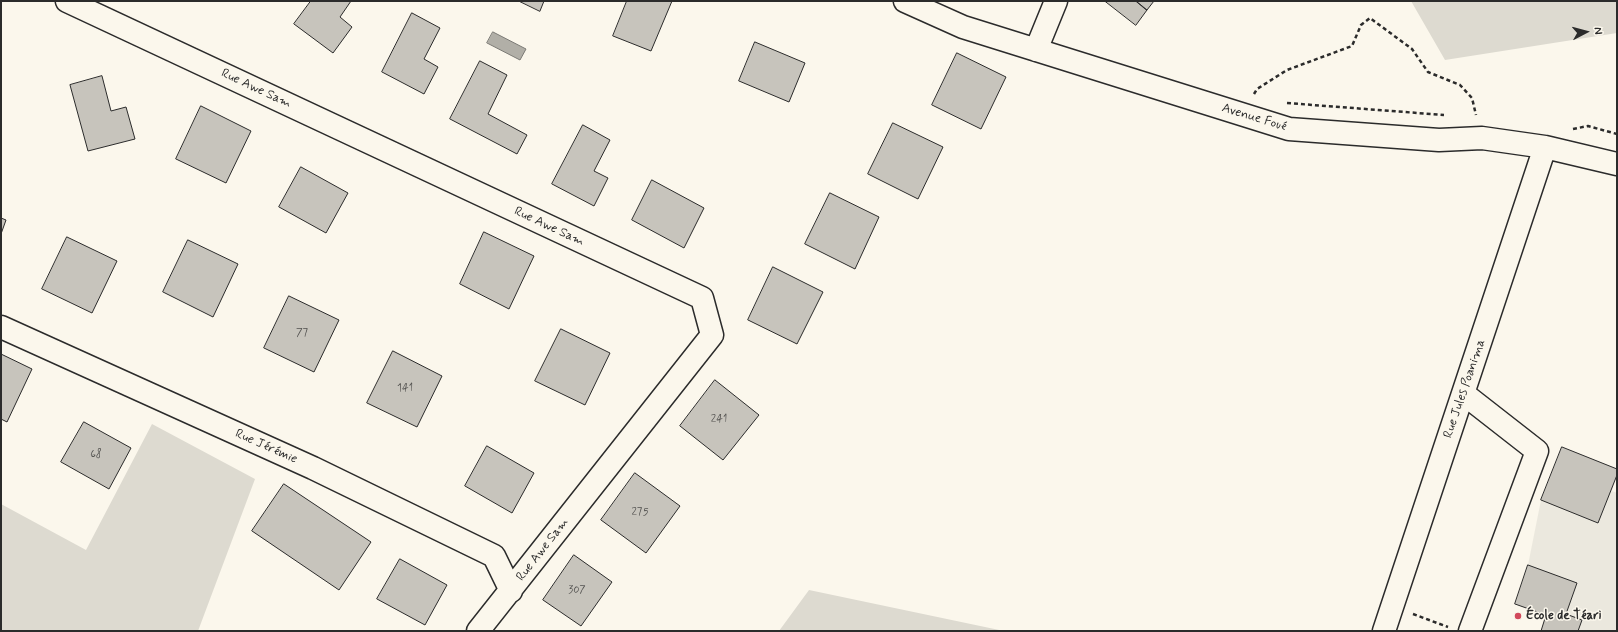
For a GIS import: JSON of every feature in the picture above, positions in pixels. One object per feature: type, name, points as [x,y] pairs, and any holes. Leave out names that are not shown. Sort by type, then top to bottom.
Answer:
[{"type":"street","name":"Rue Awe Sam","points":[[67,1],[702,298],[712,335],[511,590]]},
{"type":"street","name":"Avenue Foué","points":[[905,1],[963,27],[1289,129],[1439,140],[1482,138],[1545,147],[1617,164]]},
{"type":"street","points":[[1036,50],[1056,1]]},
{"type":"street","name":"Rue Jules Poanima","points":[[1384,631],[1545,147]]},
{"type":"street","name":"Rue Jérémie","points":[[1,327],[313,468],[494,556],[511,590]]},
{"type":"street","points":[[1461,630],[1538,451],[1464,394]]},
{"type":"street","points":[[478,631],[511,590]]},
{"type":"path","points":[[1242,114],[1257,89],[1287,70],[1352,46],[1361,25],[1370,18],[1412,49],[1428,72],[1460,85],[1472,98],[1477,118],[1469,117]]},
{"type":"path","points":[[1282,102],[1446,115]]},
{"type":"path","points":[[1392,606],[1461,630]]},
{"type":"shaded area","points":[[1411,1],[1617,1],[1617,33],[1445,60]]},
{"type":"shaded area","points":[[493,32],[526,49],[520,60],[487,43]]},
{"type":"shaded area","points":[[152,424],[255,479],[198,631],[1,631],[1,504],[86,550]]},
{"type":"shaded area","points":[[1562,447],[1617,469],[1617,476],[1612,491],[1617,493],[1617,631],[1541,631],[1546,615],[1515,604],[1528,565],[1541,500]]},
{"type":"shaded area","points":[[809,590],[1004,631],[779,631]]},
{"type":"building","points":[[311,1],[351,1],[340,17],[352,27],[333,53],[294,24]]},
{"type":"building","points":[[519,1],[544,1],[540,11]]},
{"type":"building","points":[[627,1],[672,1],[651,51],[613,36]]},
{"type":"building","points":[[1105,1],[1136,1],[1147,10],[1136,25]]},
{"type":"building","points":[[1136,1],[1154,1],[1147,10]]},
{"type":"building","points":[[412,13],[440,28],[424,59],[438,67],[424,94],[382,72]]},
{"type":"building","points":[[755,42],[805,63],[789,102],[739,81]]},
{"type":"building","points":[[957,53],[1006,77],[981,129],[932,105]]},
{"type":"building","points":[[480,61],[507,75],[488,114],[527,135],[517,154],[450,119]]},
{"type":"building","points":[[102,76],[111,111],[126,107],[135,139],[88,151],[70,85]]},
{"type":"building","points":[[201,106],[251,131],[226,183],[176,159]]},
{"type":"building","points":[[893,123],[943,147],[918,199],[868,174]]},
{"type":"building","points":[[583,125],[610,140],[594,171],[608,178],[594,206],[552,184]]},
{"type":"building","points":[[301,167],[348,193],[326,233],[279,207]]},
{"type":"building","points":[[652,180],[704,208],[684,248],[632,220]]},
{"type":"building","points":[[830,193],[879,217],[855,269],[805,244]]},
{"type":"building","points":[[1,218],[6,220],[1,234]]},
{"type":"building","points":[[484,232],[534,256],[509,309],[460,284]]},
{"type":"building","points":[[67,237],[117,261],[92,313],[42,289]]},
{"type":"building","points":[[188,240],[238,264],[213,317],[163,292]]},
{"type":"building","points":[[773,267],[823,292],[797,344],[748,320]]},
{"type":"building","points":[[289,296],[339,320],[314,372],[264,348]]},
{"type":"building","points":[[561,329],[610,353],[585,405],[535,381]]},
{"type":"building","points":[[393,351],[442,376],[417,427],[367,403]]},
{"type":"building","points":[[1,354],[32,369],[7,422],[1,419]]},
{"type":"building","points":[[715,380],[759,415],[723,460],[680,426]]},
{"type":"building","points":[[84,422],[131,448],[109,489],[61,462]]},
{"type":"building","points":[[487,446],[534,473],[512,513],[465,486]]},
{"type":"building","points":[[1562,447],[1617,469],[1617,475],[1598,523],[1541,500]]},
{"type":"building","points":[[635,473],[680,506],[646,553],[601,520]]},
{"type":"building","points":[[284,484],[371,542],[339,590],[252,531]]},
{"type":"building","points":[[574,555],[612,582],[581,626],[543,600]]},
{"type":"building","points":[[400,559],[447,585],[425,625],[377,599]]},
{"type":"building","points":[[1528,565],[1577,583],[1566,614],[1582,620],[1578,631],[1541,631],[1546,615],[1515,604]]},
{"type":"place","name":"École de Téari","points":[[1518,616]]}]
